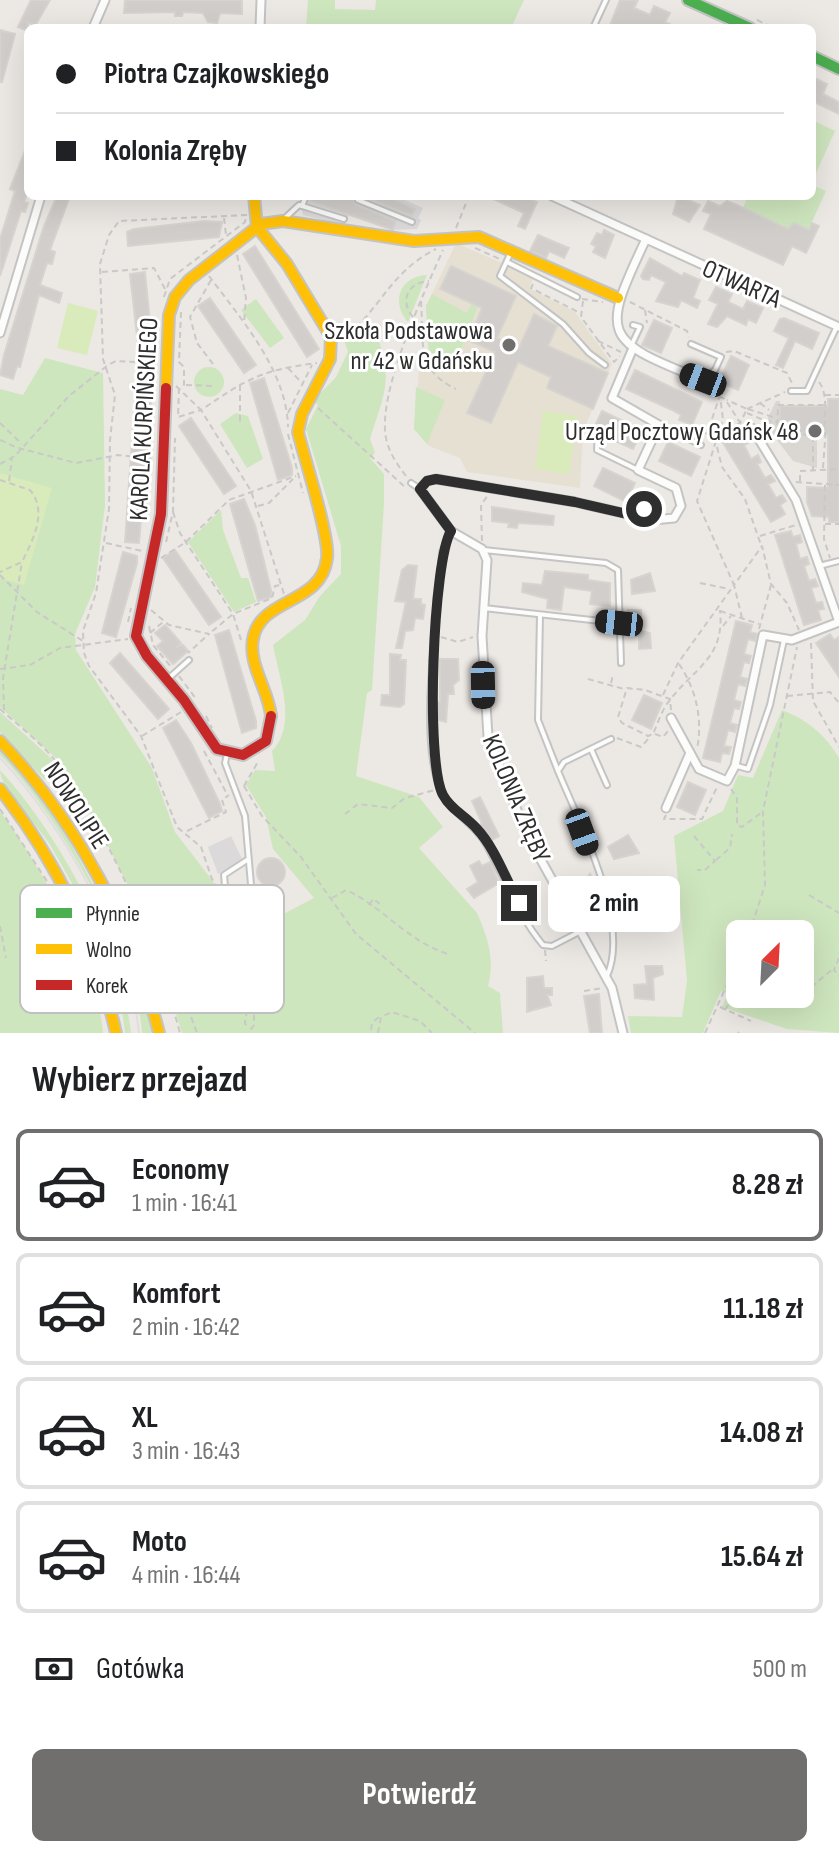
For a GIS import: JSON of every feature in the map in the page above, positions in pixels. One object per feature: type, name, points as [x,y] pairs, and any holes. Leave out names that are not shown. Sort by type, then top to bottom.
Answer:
[{"type":"street","points":[[95,24],[105,0]]},
{"type":"street","points":[[260,24],[261,0]]},
{"type":"street","points":[[688,0],[741,24]]},
{"type":"street","points":[[816,58],[839,69]]},
{"type":"street","points":[[0,333],[40,200]]},
{"type":"street","points":[[227,754],[241,756],[254,750],[269,733],[271,715],[251,642],[261,621],[316,588],[327,567],[328,555],[298,432],[302,414],[330,359],[332,345],[327,327],[287,264],[257,227],[254,200]]},
{"type":"street","name":"OTWARTA","points":[[561,200],[838,326]]},
{"type":"street","points":[[257,227],[283,221],[414,241],[479,237],[618,297]]},
{"type":"street","name":"KAROLA KURPIŃSKIEGO","points":[[227,754],[206,737],[194,704],[172,673],[136,636],[155,557],[163,494],[172,305],[184,285],[257,227]]},
{"type":"street","points":[[646,239],[618,297],[616,326],[632,347],[703,380]]},
{"type":"street","points":[[482,549],[451,531],[420,489],[432,479],[575,502],[640,517],[669,520],[680,511],[681,501],[676,488],[638,470],[659,425],[612,398],[632,347]]},
{"type":"street","points":[[671,718],[699,769],[724,780],[735,766],[763,635],[784,640],[839,622],[796,500],[752,428]]},
{"type":"street","name":"KOLONIA ZRĘBY","points":[[482,549],[489,572],[482,636],[488,737],[526,833],[607,976],[623,1033]]},
{"type":"street","name":"NOWOLIPIE","points":[[0,741],[44,789],[78,839],[100,885]]},
{"type":"street","points":[[666,808],[690,753]]},
{"type":"street","name":"NOWOLIPIE","points":[[0,789],[44,847],[64,885]]},
{"type":"street","name":"NOWOLIPIE","points":[[112,1013],[116,1033]]},
{"type":"street","name":"NOWOLIPIE","points":[[153,1013],[159,1033]]},
{"type":"lane","points":[[595,24],[606,0]]},
{"type":"lane","points":[[283,221],[302,206],[304,200]]},
{"type":"lane","points":[[358,200],[412,222]]},
{"type":"lane","points":[[302,206],[344,219]]},
{"type":"lane","points":[[512,250],[500,276],[563,324],[589,353],[605,365]]},
{"type":"lane","points":[[507,262],[577,297]]},
{"type":"lane","points":[[632,347],[640,327],[633,325]]},
{"type":"lane","points":[[791,391],[807,391],[838,326]]},
{"type":"lane","points":[[691,344],[721,357],[715,370],[703,380]]},
{"type":"lane","points":[[659,425],[701,445]]},
{"type":"lane","points":[[598,432],[597,450],[638,470]]},
{"type":"lane","points":[[411,483],[420,489]]},
{"type":"lane","points":[[640,517],[644,509]]},
{"type":"lane","name":"KOLONIA ZRĘBY","points":[[451,531],[442,552],[436,637],[432,750],[440,789],[449,804],[480,833],[537,938],[545,947]]},
{"type":"lane","points":[[482,549],[606,563],[618,570],[621,663]]},
{"type":"lane","points":[[819,566],[839,561]]},
{"type":"lane","points":[[484,608],[619,623]]},
{"type":"lane","name":"KOLONIA ZRĘBY","points":[[540,615],[538,720],[611,911],[615,945],[607,976]]},
{"type":"lane","points":[[735,766],[748,769],[770,705],[784,640]]},
{"type":"lane","points":[[172,673],[189,660]]},
{"type":"lane","name":"KOLONIA ZRĘBY","points":[[558,771],[564,762],[611,739]]},
{"type":"lane","points":[[591,749],[607,785]]},
{"type":"lane","points":[[227,754],[225,763],[245,816],[251,885]]},
{"type":"lane","points":[[225,885],[224,875],[249,858]]},
{"type":"lane","points":[[545,947],[581,931]]},
{"type":"path","points":[[455,233],[467,200]]},
{"type":"path","points":[[214,885],[201,847],[177,827],[141,736],[89,666],[84,642],[86,617],[96,593],[104,543],[115,395],[108,365],[103,359],[100,272],[109,235],[119,221],[247,215]]},
{"type":"path","points":[[224,216],[226,236]]},
{"type":"path","points":[[336,344],[358,329],[394,279],[447,242],[414,318],[394,379],[385,424],[394,461],[411,483]]},
{"type":"path","points":[[470,246],[507,262]]},
{"type":"path","points":[[228,259],[244,248]]},
{"type":"path","points":[[237,253],[246,298],[244,324]]},
{"type":"path","points":[[100,272],[150,267],[157,270],[166,290]]},
{"type":"path","points":[[204,268],[272,369],[288,415],[288,436],[302,493]]},
{"type":"path","points":[[537,277],[531,288],[579,313],[598,341],[614,362],[621,354],[598,341]]},
{"type":"path","points":[[160,279],[170,279]]},
{"type":"path","points":[[212,279],[190,317],[197,343],[213,364]]},
{"type":"path","points":[[414,318],[406,307],[407,293],[416,283],[429,281]]},
{"type":"path","points":[[618,297],[687,331],[691,344]]},
{"type":"path","points":[[421,299],[428,370],[436,379],[456,389]]},
{"type":"path","points":[[579,313],[584,300],[600,302]]},
{"type":"path","points":[[181,310],[179,362],[184,367],[184,385]]},
{"type":"path","points":[[648,320],[658,316]]},
{"type":"path","points":[[580,329],[587,324]]},
{"type":"path","points":[[719,435],[740,423],[746,411],[759,402],[791,391],[793,382],[787,373],[734,351],[721,357]]},
{"type":"path","points":[[178,417],[201,410],[241,384],[272,369],[312,364],[323,359]]},
{"type":"path","points":[[0,464],[13,458],[69,396],[108,365],[116,361],[168,363]]},
{"type":"path","points":[[288,415],[312,364]]},
{"type":"path","points":[[287,367],[294,378],[303,383]]},
{"type":"path","points":[[167,383],[180,388],[201,410],[251,491],[287,605]]},
{"type":"path","points":[[691,383],[746,411],[778,420]]},
{"type":"path","points":[[240,423],[241,384]]},
{"type":"path","points":[[175,424],[180,388],[184,385],[213,386]]},
{"type":"path","points":[[776,395],[777,434],[824,435],[824,389]]},
{"type":"path","points":[[700,433],[707,434],[727,392]]},
{"type":"path","points":[[824,395],[839,395]]},
{"type":"path","points":[[723,398],[745,430],[752,428]]},
{"type":"path","points":[[723,398],[724,417],[717,446],[697,501],[734,585],[742,618]]},
{"type":"path","points":[[759,402],[769,410]]},
{"type":"path","points":[[778,405],[824,405]]},
{"type":"path","points":[[316,407],[404,486]]},
{"type":"path","points":[[0,423],[22,447]]},
{"type":"path","points":[[823,469],[826,428]]},
{"type":"path","points":[[813,435],[813,471]]},
{"type":"path","points":[[155,557],[173,512],[175,436]]},
{"type":"path","points":[[0,440],[76,463],[110,456],[157,459]]},
{"type":"path","points":[[813,444],[824,444]]},
{"type":"path","points":[[717,446],[722,467],[745,499],[762,546],[771,584],[787,603],[799,634],[786,710],[774,749],[763,811],[765,885],[754,920]]},
{"type":"path","points":[[9,482],[13,458]]},
{"type":"path","points":[[800,481],[800,471],[839,469]]},
{"type":"path","points":[[104,543],[155,557],[186,542],[229,500],[296,476]]},
{"type":"path","points":[[257,506],[269,503],[296,476]]},
{"type":"path","points":[[0,480],[30,490],[39,507],[36,528],[22,562],[6,670],[4,712]]},
{"type":"path","points":[[796,482],[839,485]]},
{"type":"path","points":[[825,485],[824,539],[832,563]]},
{"type":"path","points":[[482,549],[481,505],[490,490]]},
{"type":"path","points":[[173,512],[186,542],[233,614]]},
{"type":"path","points":[[818,520],[839,524]]},
{"type":"path","points":[[759,537],[799,524]]},
{"type":"path","points":[[663,695],[678,663],[762,546]]},
{"type":"path","points":[[22,562],[0,573],[37,612],[84,642]]},
{"type":"path","points":[[700,583],[731,590]]},
{"type":"path","points":[[718,610],[761,624],[771,584]]},
{"type":"path","points":[[172,673],[233,614],[272,598],[275,586],[281,585]]},
{"type":"path","points":[[141,736],[194,704],[153,645],[149,634],[151,608],[169,625],[209,634]]},
{"type":"path","points":[[718,610],[721,629]]},
{"type":"path","points":[[611,739],[622,738],[641,747],[646,746],[670,699],[690,681],[716,647],[721,629],[732,615]]},
{"type":"path","points":[[149,634],[164,621]]},
{"type":"path","points":[[436,637],[458,642],[482,636]]},
{"type":"path","points":[[0,669],[30,665],[50,651],[84,642],[128,639]]},
{"type":"path","points":[[811,641],[815,706],[839,747]]},
{"type":"path","points":[[678,663],[690,681],[701,730],[697,749],[690,753]]},
{"type":"path","points":[[610,684],[613,675]]},
{"type":"path","points":[[588,679],[670,699]]},
{"type":"path","points":[[625,689],[619,719],[663,737],[668,731],[675,731]]},
{"type":"path","points":[[786,696],[830,692],[839,703]]},
{"type":"path","points":[[670,699],[671,718]]},
{"type":"path","points":[[0,709],[56,762],[105,843],[125,885]]},
{"type":"path","points":[[205,714],[218,739]]},
{"type":"path","points":[[263,753],[244,786],[262,816],[301,857],[356,934],[475,1033]]},
{"type":"path","points":[[666,808],[664,819],[702,819],[724,780],[737,798],[737,825],[742,827],[763,811]]},
{"type":"path","points":[[345,814],[358,804],[392,808],[405,798],[440,789]]},
{"type":"path","points":[[186,832],[226,812],[222,800]]},
{"type":"path","points":[[0,803],[25,835]]},
{"type":"path","points":[[0,809],[49,885]]},
{"type":"path","points":[[697,870],[705,870],[730,848],[732,834]]},
{"type":"path","points":[[694,836],[715,861]]},
{"type":"path","points":[[41,859],[53,885]]},
{"type":"path","points":[[212,879],[215,885]]},
{"type":"path","points":[[330,898],[346,890],[419,942],[451,955]]},
{"type":"path","points":[[809,895],[839,913]]},
{"type":"path","points":[[369,905],[373,899],[379,903],[374,909]]},
{"type":"path","points":[[0,926],[6,958]]},
{"type":"path","points":[[419,942],[422,946]]},
{"type":"path","points":[[545,947],[546,961]]},
{"type":"path","points":[[814,985],[834,968],[839,958]]},
{"type":"path","points":[[834,968],[839,976]]},
{"type":"path","points":[[705,1033],[726,987]]},
{"type":"path","points":[[584,991],[612,988]]},
{"type":"path","points":[[718,1005],[751,1021]]},
{"type":"path","points":[[371,1030],[372,1023],[381,1017],[401,1012],[420,1021],[432,1033]]},
{"type":"path","points":[[174,1013],[180,1033]]},
{"type":"path","points":[[245,1013],[244,1019],[250,1027]]},
{"type":"path","points":[[248,1033],[254,1025],[255,1013]]},
{"type":"path","points":[[378,1033],[381,1017]]},
{"type":"path","points":[[197,1031],[202,1033]]},
{"type":"shaded area","points":[[300,200],[405,200],[423,208],[417,229],[393,230],[349,214],[345,225],[303,215]]},
{"type":"shaded area","points":[[456,243],[534,277],[529,288],[575,312],[612,364],[583,431],[580,488],[467,472],[460,458],[429,446],[414,429],[420,359],[429,358],[426,306]]},
{"type":"shaded area","points":[[776,401],[780,401],[780,433],[817,433],[817,468],[793,461],[765,424]]},
{"type":"shaded area","points":[[231,836],[243,861],[218,874],[208,847]]},
{"type":"green space","points":[[308,0],[335,0],[335,9],[375,10],[376,0],[524,0],[513,24],[306,24]]},
{"type":"green space","points":[[816,122],[835,131],[816,173]]},
{"type":"green space","points":[[816,187],[826,191],[805,237],[743,208],[746,200],[816,200]]},
{"type":"green space","points":[[427,275],[408,322],[400,306],[401,291],[410,280]]},
{"type":"green space","points":[[432,294],[467,313],[472,303],[478,306],[453,370],[429,359],[426,306]]},
{"type":"green space","points":[[256,299],[284,338],[270,348],[241,310]]},
{"type":"green space","points":[[68,303],[98,311],[87,355],[57,348]]},
{"type":"green space","points":[[360,329],[376,333],[386,375],[383,398],[370,439],[375,453],[370,458],[384,474],[384,504],[372,690],[367,693],[356,776],[419,797],[443,827],[419,848],[477,913],[489,949],[491,967],[488,986],[500,993],[503,1033],[182,1033],[176,1013],[284,1013],[284,914],[314,898],[273,849],[266,817],[246,785],[255,770],[275,771],[272,751],[284,728],[284,700],[273,645],[305,620],[320,596],[341,574],[341,546],[306,429],[318,405],[313,401],[336,377],[348,352],[344,340]]},
{"type":"green space","points":[[45,358],[103,373],[105,505],[95,587],[75,634],[76,650],[152,768],[175,832],[216,885],[128,885],[58,760],[0,707],[0,389],[23,395]]},
{"type":"green space","points":[[209,367],[220,371],[224,382],[220,393],[209,397],[198,393],[194,382],[198,371]]},
{"type":"green space","points":[[416,387],[445,400],[427,444],[414,429]]},
{"type":"green space","points":[[543,411],[578,416],[569,474],[535,469]]},
{"type":"green space","points":[[236,413],[248,416],[263,459],[247,468],[220,424]]},
{"type":"green space","points":[[0,473],[52,488],[24,585],[0,578]]},
{"type":"green space","points":[[221,510],[223,530],[241,578],[248,578],[256,602],[234,612],[188,542]]},
{"type":"green space","points":[[782,710],[815,729],[839,758],[839,1033],[787,1029],[722,1007],[726,998],[726,1008],[814,1008],[814,920],[726,920],[726,992],[721,991],[703,1033],[631,1033],[628,1016],[682,1017],[687,981],[674,836],[723,811],[738,775],[753,778]]},
{"type":"green space","points":[[0,712],[54,761],[61,772],[45,780],[0,732]]},
{"type":"green space","points":[[0,748],[34,787],[62,828],[94,885],[90,885],[46,811],[0,755]]},
{"type":"green space","points":[[0,770],[44,826],[79,885],[73,885],[45,837],[2,778]]},
{"type":"green space","points":[[0,811],[47,885],[20,885],[20,1013],[100,1013],[103,1033],[0,1033]]},
{"type":"green space","points":[[122,1013],[127,1013],[131,1033],[125,1033]]},
{"type":"green space","points":[[139,1013],[149,1013],[154,1033],[142,1033]]},
{"type":"building","points":[[31,0],[50,0],[36,24],[28,22],[24,24],[24,29],[18,27]]},
{"type":"building","points":[[125,0],[242,0],[242,14],[220,13],[217,23],[208,22],[203,13],[183,12],[182,16],[175,16],[175,12],[124,13]]},
{"type":"building","points":[[620,0],[638,0],[634,8],[650,15],[654,6],[670,13],[665,22],[669,24],[611,24]]},
{"type":"building","points":[[0,30],[15,34],[2,82],[0,82]]},
{"type":"building","points":[[816,79],[827,84],[823,94],[839,102],[839,114],[816,103]]},
{"type":"building","points":[[24,153],[24,202],[28,203],[25,212],[21,211],[0,276],[0,239],[15,191],[10,189]]},
{"type":"building","points":[[55,200],[69,200],[50,250],[55,252],[52,264],[47,263],[40,285],[62,293],[59,303],[39,295],[20,367],[17,366],[13,379],[0,375],[4,355],[44,226]]},
{"type":"building","points":[[353,200],[356,205],[396,221],[393,230],[310,201]]},
{"type":"building","points":[[372,200],[396,200],[415,209],[412,216]]},
{"type":"building","points":[[496,200],[537,202],[525,229],[518,226],[524,213]]},
{"type":"building","points":[[677,200],[700,205],[689,222],[673,214]]},
{"type":"building","points":[[708,201],[720,206],[727,201],[788,229],[794,223],[809,230],[812,223],[819,226],[806,253],[792,246],[783,265],[704,229],[711,214],[703,211]]},
{"type":"building","points":[[204,221],[222,222],[219,237],[128,246],[127,232],[134,229]]},
{"type":"building","points":[[604,230],[614,235],[605,258],[593,252],[596,246],[591,244],[597,233],[602,235]]},
{"type":"building","points":[[538,235],[569,248],[564,258],[549,251],[546,258],[530,251]]},
{"type":"building","points":[[255,246],[319,349],[307,357],[243,254]]},
{"type":"building","points":[[650,258],[682,276],[684,273],[700,280],[693,298],[700,301],[697,308],[681,300],[678,307],[656,301],[666,282],[651,275],[649,280],[641,276]]},
{"type":"building","points":[[451,266],[516,296],[497,338],[519,348],[534,314],[557,326],[548,346],[608,373],[593,409],[547,388],[551,377],[518,362],[491,423],[467,413],[495,352],[472,342],[476,334],[472,332],[482,308],[440,289]]},
{"type":"building","points":[[145,272],[153,353],[139,354],[130,274]]},
{"type":"building","points":[[716,287],[732,294],[728,302],[743,309],[747,301],[763,308],[756,323],[748,319],[746,325],[727,316],[717,327],[708,324],[718,304],[709,300]]},
{"type":"building","points":[[210,298],[256,365],[244,373],[198,306]]},
{"type":"building","points":[[780,319],[819,333],[812,349],[795,341],[783,368],[776,365],[789,338],[774,331]]},
{"type":"building","points":[[654,320],[672,328],[661,353],[642,345]]},
{"type":"building","points":[[731,356],[749,365],[738,390],[719,382]]},
{"type":"building","points":[[137,367],[152,368],[153,375],[139,543],[125,542]]},
{"type":"building","points":[[635,370],[702,402],[692,425],[679,420],[681,415],[672,410],[626,389]]},
{"type":"building","points":[[264,378],[292,468],[292,475],[278,480],[250,383]]},
{"type":"building","points":[[828,399],[839,399],[839,522],[829,522],[829,517],[812,516],[807,502],[807,487],[828,488],[828,434],[780,433],[780,406],[828,406]]},
{"type":"building","points":[[602,411],[646,432],[643,438],[639,436],[633,449],[604,436],[600,427],[593,430]]},
{"type":"building","points":[[191,418],[236,486],[224,494],[179,426]]},
{"type":"building","points":[[737,433],[740,439],[746,435],[750,442],[744,445],[751,459],[758,455],[761,462],[757,464],[765,478],[771,475],[775,481],[768,484],[776,498],[782,495],[786,501],[780,505],[785,514],[771,522],[722,441]]},
{"type":"building","points":[[668,442],[700,457],[691,476],[659,461]]},
{"type":"building","points":[[603,468],[635,483],[626,502],[594,486]]},
{"type":"building","points":[[244,499],[255,525],[271,590],[271,597],[258,601],[230,504]]},
{"type":"building","points":[[492,507],[554,516],[553,525],[518,523],[517,528],[508,527],[509,523],[492,521]]},
{"type":"building","points":[[791,531],[793,537],[800,535],[802,542],[796,544],[800,559],[807,557],[809,564],[804,566],[809,581],[815,579],[818,586],[811,588],[816,603],[822,602],[824,609],[818,610],[821,620],[804,625],[775,535]]},
{"type":"building","points":[[175,550],[221,617],[209,625],[163,558]]},
{"type":"building","points":[[123,552],[137,556],[137,563],[116,637],[102,633]]},
{"type":"building","points":[[408,565],[417,566],[413,599],[421,599],[421,604],[425,605],[423,619],[415,618],[413,630],[405,631],[402,648],[396,648],[406,602],[395,601],[402,570]]},
{"type":"building","points":[[545,571],[588,575],[588,580],[610,583],[610,606],[590,604],[592,591],[564,587],[561,610],[547,608],[548,599],[522,592],[523,583],[542,585]]},
{"type":"building","points":[[650,573],[655,591],[632,594],[631,580]]},
{"type":"building","points":[[628,610],[641,610],[641,631],[650,633],[651,648],[639,649],[639,636],[632,636],[632,619],[627,619]]},
{"type":"building","points":[[736,621],[752,625],[750,632],[757,634],[755,641],[748,639],[744,654],[751,656],[749,663],[744,662],[740,677],[747,679],[745,686],[738,684],[734,700],[741,702],[739,709],[734,708],[730,723],[737,725],[735,732],[728,730],[724,746],[731,747],[729,754],[722,753],[720,762],[703,758]]},
{"type":"building","points":[[165,625],[181,643],[176,647],[183,645],[188,651],[173,664],[157,646],[163,641],[155,633]]},
{"type":"building","points":[[229,630],[256,721],[256,728],[242,733],[215,635]]},
{"type":"building","points":[[830,634],[834,640],[839,637],[839,677],[816,643]]},
{"type":"building","points":[[120,653],[169,709],[158,719],[110,663]]},
{"type":"building","points":[[390,654],[401,655],[400,660],[406,660],[404,704],[400,707],[381,705],[382,695],[390,695]]},
{"type":"building","points":[[440,659],[458,659],[459,680],[453,685],[454,694],[448,694],[446,722],[435,719],[435,702],[440,702]]},
{"type":"building","points":[[644,695],[662,703],[651,729],[632,720]]},
{"type":"building","points":[[176,720],[191,743],[220,804],[222,811],[209,818],[163,728]]},
{"type":"building","points":[[688,782],[706,790],[695,815],[677,807]]},
{"type":"building","points":[[480,797],[499,836],[490,841],[478,826],[482,823],[472,801]]},
{"type":"building","points":[[628,835],[639,853],[614,859],[608,847]]},
{"type":"building","points":[[266,859],[276,859],[284,867],[284,877],[276,885],[266,885],[258,877],[258,867]]},
{"type":"building","points":[[479,861],[482,866],[490,862],[499,883],[474,898],[467,889],[478,882],[470,866]]},
{"type":"building","points":[[590,874],[603,903],[605,917],[601,919],[595,903],[583,910],[579,904],[592,897],[584,882]]},
{"type":"building","points":[[645,966],[662,966],[663,974],[653,978],[654,1000],[635,998],[634,985],[647,984]]},
{"type":"building","points":[[543,976],[544,988],[552,988],[552,995],[547,995],[551,1005],[527,1012],[527,978]]},
{"type":"building","points":[[599,994],[602,1033],[590,1033],[584,996]]},
{"type":"tram line","points":[[0,758],[46,815],[88,885]]},
{"type":"tram line","points":[[135,1013],[139,1033]]},
{"type":"traffic: fast","points":[[688,0],[741,24]]},
{"type":"traffic: fast","points":[[816,58],[839,69]]},
{"type":"traffic: slow","points":[[254,200],[257,227],[287,264],[331,337],[330,359],[302,414],[298,432],[321,515],[327,558],[323,573],[314,585],[267,615],[258,625],[253,639],[253,658],[271,716]]},
{"type":"traffic: slow","points":[[166,388],[169,315],[175,297],[189,280],[261,224],[283,221],[414,241],[479,237],[618,298]]},
{"type":"traffic: slow","points":[[0,741],[54,806],[102,885]]},
{"type":"traffic: slow","points":[[0,789],[40,845],[62,885]]},
{"type":"traffic: slow","points":[[111,1013],[116,1033]]},
{"type":"traffic: slow","points":[[153,1013],[159,1033]]},
{"type":"traffic: jam","points":[[166,388],[161,514],[136,636],[147,656],[184,700],[217,749],[243,755],[266,741],[271,716]]},
{"type":"place","name":"Szkoła Podstawowa nr 42 w Gdańsku","points":[[509,345]]},
{"type":"place","name":"Urząd Pocztowy Gdańsk 48","points":[[815,431]]},
{"type":"route","points":[[519,903],[476,827],[449,804],[438,784],[432,750],[432,698],[442,552],[451,531],[420,489],[427,481],[436,479],[472,488],[575,502],[640,517],[644,509]]}]
